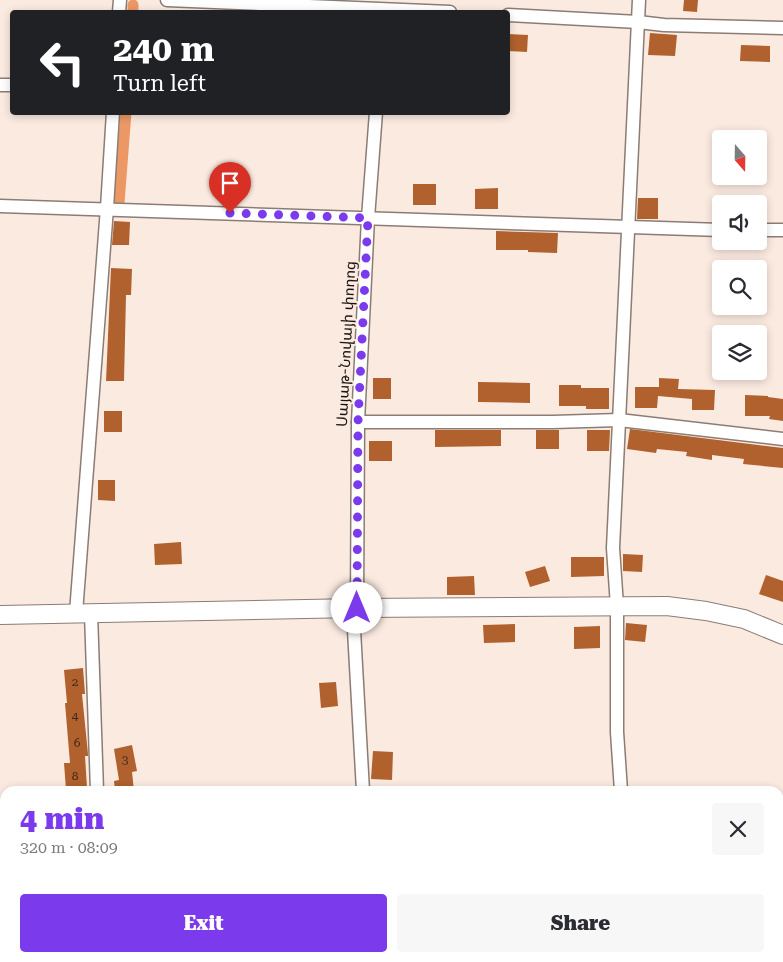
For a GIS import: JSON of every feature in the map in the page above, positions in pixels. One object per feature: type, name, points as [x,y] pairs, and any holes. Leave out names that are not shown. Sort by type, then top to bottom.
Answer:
[{"type":"main road","points":[[0,615],[357,608],[667,606],[706,611],[744,619],[783,635]]},
{"type":"street","points":[[167,0],[424,10]]},
{"type":"street","points":[[621,786],[617,732],[617,606],[613,548],[639,0]]},
{"type":"street","points":[[510,15],[664,25],[783,28]]},
{"type":"street","points":[[97,786],[84,613],[113,115]]},
{"type":"street","name":"Սայաթ-Նովայի փողոց","points":[[363,786],[354,630],[357,608],[358,422],[368,218],[376,115]]},
{"type":"street","points":[[0,206],[107,208],[712,230]]},
{"type":"street","points":[[767,230],[783,230]]},
{"type":"street","points":[[358,422],[619,420],[783,439]]},
{"type":"building","points":[[684,0],[698,0],[697,12],[683,11]]},
{"type":"building","points":[[650,33],[677,35],[675,56],[648,55]]},
{"type":"building","points":[[510,34],[528,35],[527,52],[510,51]]},
{"type":"building","points":[[741,45],[770,46],[770,62],[740,61]]},
{"type":"building","points":[[413,184],[436,184],[436,205],[413,205]]},
{"type":"building","points":[[498,188],[498,209],[475,209],[475,189]]},
{"type":"building","points":[[638,198],[658,198],[658,219],[637,219]]},
{"type":"building","points":[[114,221],[130,222],[129,245],[112,245]]},
{"type":"building","points":[[496,231],[558,233],[557,253],[528,252],[528,250],[496,250]]},
{"type":"building","points":[[111,268],[132,269],[131,295],[126,295],[124,381],[106,381]]},
{"type":"building","points":[[373,378],[391,378],[391,399],[373,399]]},
{"type":"building","points":[[659,378],[679,379],[678,389],[715,390],[714,410],[692,410],[692,399],[658,396],[657,408],[635,408],[635,387],[659,387]]},
{"type":"building","points":[[478,382],[530,383],[530,403],[478,402]]},
{"type":"building","points":[[559,385],[581,385],[581,388],[609,388],[609,409],[586,409],[586,406],[559,406]]},
{"type":"building","points":[[745,395],[783,399],[783,421],[769,419],[770,416],[745,416]]},
{"type":"building","points":[[104,411],[122,411],[122,432],[104,432]]},
{"type":"building","points":[[630,429],[783,448],[783,468],[743,464],[744,459],[712,455],[712,460],[686,456],[687,452],[657,449],[656,453],[627,449]]},
{"type":"building","points":[[435,430],[501,430],[501,446],[435,447]]},
{"type":"building","points":[[536,430],[559,430],[559,449],[536,449]]},
{"type":"building","points":[[587,430],[610,430],[609,451],[587,451]]},
{"type":"building","points":[[369,441],[392,441],[392,461],[369,461]]},
{"type":"building","points":[[98,480],[115,480],[115,501],[98,500]]},
{"type":"building","points":[[181,542],[182,564],[155,565],[154,544]]},
{"type":"building","points":[[623,554],[643,555],[642,572],[623,571]]},
{"type":"building","points":[[571,557],[604,557],[604,576],[571,577]]},
{"type":"building","points":[[545,566],[550,581],[530,587],[525,572]]},
{"type":"building","points":[[766,575],[783,581],[783,602],[759,594]]},
{"type":"building","points":[[474,576],[475,595],[447,595],[447,577]]},
{"type":"building","points":[[626,623],[647,625],[645,642],[625,640]]},
{"type":"building","points":[[515,624],[515,642],[484,643],[483,625]]},
{"type":"building","points":[[600,626],[600,648],[574,649],[574,627]]},
{"type":"building","points":[[83,668],[85,694],[82,694],[88,754],[88,756],[85,756],[87,786],[66,786],[64,763],[70,763],[64,670]]},
{"type":"building","points":[[336,682],[338,706],[321,708],[319,683]]},
{"type":"building","points":[[132,745],[137,771],[132,772],[133,786],[114,786],[114,781],[119,780],[114,749]]},
{"type":"building","points":[[373,751],[393,752],[392,780],[371,779]]},
{"type":"waterway","points":[[133,5],[133,10]]},
{"type":"waterway","points":[[119,203],[126,115]]},
{"type":"route","points":[[230,213],[368,218],[358,422],[357,608]]}]
